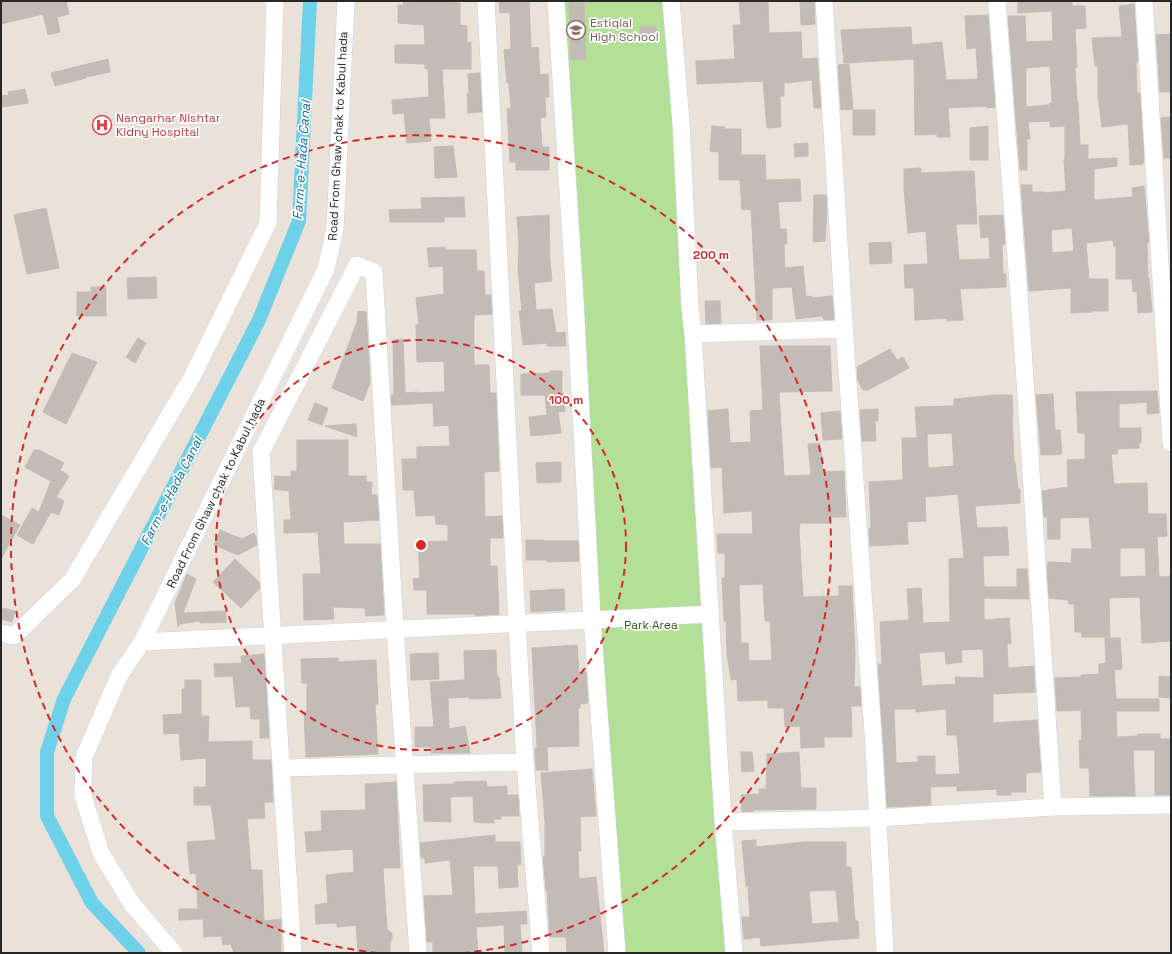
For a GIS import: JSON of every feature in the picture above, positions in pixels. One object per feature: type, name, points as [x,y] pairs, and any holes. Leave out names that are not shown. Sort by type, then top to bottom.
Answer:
[{"type":"street","points":[[1,633],[14,636],[72,580],[192,377],[268,223],[275,1]]},
{"type":"street","name":"Road From Ghaw chak to Kabul hada","points":[[174,953],[132,904],[100,853],[83,796],[84,757],[119,676],[142,642],[326,269],[334,229],[346,1]]},
{"type":"street","points":[[486,1],[517,623],[541,953]]},
{"type":"street","points":[[556,1],[575,300],[592,620],[617,953]]},
{"type":"street","points":[[671,1],[681,123],[690,308],[693,334],[723,822],[734,953]]},
{"type":"street","points":[[824,1],[878,818],[885,953]]},
{"type":"street","points":[[997,1],[1023,350],[1053,807]]},
{"type":"street","points":[[1144,1],[1171,443]]},
{"type":"street","points":[[293,953],[274,635],[261,452],[356,266],[374,272],[395,629],[418,953]]},
{"type":"street","points":[[693,334],[845,329]]},
{"type":"street","points":[[142,642],[710,614]]},
{"type":"street","points":[[282,768],[526,762]]},
{"type":"street","points":[[723,822],[878,818],[1053,807],[1171,805]]},
{"type":"green space","name":"Park Area","points":[[556,1],[671,1],[734,953],[617,953]]},
{"type":"building","points":[[1,1],[66,1],[69,14],[57,17],[60,32],[48,35],[43,14],[1,24]]},
{"type":"building","points":[[403,1],[460,3],[460,25],[467,26],[467,43],[471,42],[471,69],[442,69],[445,118],[429,118],[431,141],[407,143],[404,113],[393,114],[392,100],[429,97],[428,69],[425,69],[425,64],[395,63],[395,45],[425,45],[424,25],[398,23],[398,5],[404,5]]},
{"type":"building","points":[[499,1],[529,1],[531,48],[538,47],[540,75],[548,74],[549,97],[545,97],[546,117],[540,118],[542,147],[549,147],[549,170],[516,170],[516,162],[510,162],[507,109],[511,108],[504,50],[511,49],[510,12],[500,13]]},
{"type":"building","points":[[739,1],[768,1],[769,33],[801,32],[802,59],[817,58],[821,108],[814,108],[812,80],[784,83],[784,96],[780,96],[781,127],[767,128],[763,81],[697,84],[696,61],[735,59],[733,25],[741,25]]},
{"type":"building","points":[[800,1],[814,1],[815,24],[801,25]]},
{"type":"building","points":[[1018,1],[1072,1],[1072,6],[1085,6],[1086,28],[1075,29],[1077,67],[1075,68],[1080,145],[1088,145],[1088,159],[1117,158],[1117,166],[1094,169],[1094,200],[1133,197],[1132,188],[1144,186],[1149,242],[1147,242],[1148,278],[1152,312],[1138,313],[1137,291],[1133,292],[1132,279],[1116,279],[1116,246],[1114,247],[1113,240],[1086,243],[1089,279],[1108,279],[1108,311],[1071,313],[1071,288],[1029,291],[1021,185],[1032,185],[1032,192],[1045,193],[1066,191],[1064,159],[1065,126],[1050,127],[1050,121],[1028,122],[1030,139],[1027,139],[1027,170],[1020,170],[1008,16],[1025,16],[1026,42],[1053,41],[1052,11],[1018,13]],"holes":[[[1050,66],[1052,103],[1049,103],[1050,105],[1026,107],[1026,68]],[[1072,228],[1074,251],[1052,253],[1051,230]]]},
{"type":"building","points":[[569,3],[584,3],[586,59],[571,60]]},
{"type":"building","points":[[1134,4],[1138,62],[1136,62],[1137,93],[1140,93],[1144,158],[1143,164],[1130,165],[1128,124],[1102,127],[1098,97],[1098,66],[1095,66],[1092,38],[1122,37],[1119,6]]},
{"type":"building","points":[[988,15],[995,107],[948,108],[950,137],[937,137],[937,134],[915,135],[914,59],[844,63],[841,30],[911,27],[912,45],[942,42],[946,80],[978,79],[976,48],[967,49],[965,16]]},
{"type":"building","points":[[640,27],[656,27],[657,40],[640,41]]},
{"type":"building","points":[[1171,34],[1171,92],[1160,92],[1156,35]]},
{"type":"building","points":[[108,59],[110,72],[55,86],[51,73]]},
{"type":"building","points":[[849,64],[853,109],[841,110],[838,65]]},
{"type":"building","points":[[480,73],[482,112],[468,113],[468,74]]},
{"type":"building","points":[[25,89],[28,103],[1,107],[1,96],[9,95],[8,92]]},
{"type":"building","points":[[853,110],[875,110],[875,135],[853,135]]},
{"type":"building","points":[[1171,117],[1171,158],[1164,158],[1161,118]]},
{"type":"building","points":[[712,126],[725,127],[724,129],[741,129],[741,155],[765,155],[766,180],[800,179],[801,201],[778,202],[780,229],[786,229],[787,244],[784,244],[785,268],[803,266],[806,297],[812,296],[812,298],[832,296],[834,319],[824,320],[822,316],[796,319],[792,287],[772,288],[772,320],[757,320],[751,209],[742,210],[740,180],[719,180],[719,152],[710,151]]},
{"type":"building","points":[[988,126],[988,160],[970,160],[970,128]]},
{"type":"building","points":[[808,143],[808,156],[795,157],[794,144]]},
{"type":"building","points":[[453,146],[457,177],[435,178],[434,147]]},
{"type":"building","points":[[921,168],[921,173],[974,171],[977,224],[956,224],[959,260],[990,259],[989,237],[981,238],[979,216],[1003,215],[1005,244],[1002,245],[1003,274],[1006,274],[1006,287],[960,289],[963,320],[947,321],[947,318],[915,320],[914,288],[905,288],[904,265],[928,264],[926,231],[908,233],[904,189],[904,169]]},
{"type":"building","points":[[814,195],[826,195],[827,211],[825,241],[813,242]]},
{"type":"building","points":[[464,197],[465,217],[444,217],[444,222],[390,222],[389,210],[422,209],[421,198]]},
{"type":"building","points":[[46,208],[59,268],[27,274],[14,215]]},
{"type":"building","points":[[549,215],[552,281],[534,283],[536,310],[552,309],[556,333],[565,332],[566,346],[547,346],[547,343],[523,345],[519,311],[522,311],[518,270],[519,245],[517,217]]},
{"type":"building","points":[[891,242],[892,263],[870,264],[869,243]]},
{"type":"building","points":[[445,247],[445,250],[476,250],[477,271],[484,271],[485,295],[491,295],[492,314],[474,315],[474,365],[489,365],[490,393],[496,393],[499,471],[484,472],[485,517],[502,516],[503,538],[490,538],[490,566],[497,566],[499,614],[476,616],[476,614],[427,614],[427,590],[414,590],[413,579],[420,578],[418,542],[448,541],[448,525],[436,524],[435,515],[416,516],[414,490],[403,490],[402,459],[417,459],[417,447],[450,446],[449,425],[434,426],[433,403],[392,405],[391,395],[394,395],[393,340],[403,339],[405,393],[445,392],[444,361],[417,362],[416,325],[419,325],[416,298],[444,294],[443,266],[429,267],[427,248]]},
{"type":"building","points":[[156,277],[157,298],[128,299],[127,278]]},
{"type":"building","points":[[91,287],[106,287],[106,316],[77,316],[77,292],[91,292]]},
{"type":"building","points":[[705,301],[720,301],[721,323],[706,324]]},
{"type":"building","points":[[358,311],[366,312],[370,383],[363,401],[332,388],[357,322]]},
{"type":"building","points":[[138,338],[146,343],[135,363],[126,357]]},
{"type":"building","points":[[760,346],[830,346],[832,391],[779,392],[784,476],[811,475],[808,444],[820,443],[823,472],[844,471],[846,517],[829,517],[829,523],[800,523],[799,530],[803,597],[839,596],[839,586],[852,586],[855,655],[854,687],[860,687],[861,706],[851,706],[852,737],[824,737],[824,747],[801,748],[800,726],[785,727],[784,708],[768,708],[768,700],[738,701],[737,679],[731,680],[727,654],[726,621],[724,621],[722,578],[725,578],[725,553],[718,553],[717,534],[753,534],[752,511],[724,513],[722,467],[711,468],[708,411],[728,409],[730,443],[751,442],[750,411],[763,410]],"holes":[[[763,584],[765,621],[770,621],[772,660],[749,661],[748,643],[741,643],[739,585]]]},
{"type":"building","points":[[890,349],[897,360],[903,357],[909,368],[868,390],[863,390],[858,381],[857,367]]},
{"type":"building","points":[[72,353],[97,362],[66,424],[43,412]]},
{"type":"building","points":[[550,371],[562,371],[562,393],[565,411],[558,412],[561,433],[531,436],[529,417],[547,415],[545,395],[521,395],[521,374],[550,373]]},
{"type":"building","points":[[1157,391],[1159,413],[1147,414],[1147,402],[1119,404],[1119,428],[1141,428],[1141,443],[1139,443],[1139,448],[1117,449],[1118,454],[1111,454],[1114,484],[1147,483],[1148,514],[1166,514],[1167,536],[1157,537],[1159,577],[1171,576],[1171,641],[1142,643],[1140,597],[1109,598],[1110,637],[1082,637],[1081,632],[1075,632],[1074,604],[1069,604],[1068,600],[1049,598],[1047,570],[1048,562],[1071,563],[1072,549],[1092,549],[1089,517],[1060,518],[1060,539],[1048,539],[1047,516],[1044,517],[1042,491],[1068,487],[1067,460],[1085,459],[1085,433],[1078,433],[1076,392]],"holes":[[[1120,548],[1145,548],[1146,576],[1120,577]]]},
{"type":"building","points":[[1053,394],[1055,430],[1060,430],[1062,454],[1041,455],[1036,395]]},
{"type":"building","points":[[1012,395],[1014,462],[1018,489],[1020,489],[1020,503],[975,506],[977,528],[1007,527],[1009,555],[983,556],[984,587],[1017,587],[1017,569],[1027,569],[1029,599],[984,598],[984,620],[1009,618],[1011,643],[1007,644],[1008,668],[1034,666],[1035,692],[993,694],[993,723],[1037,720],[1041,772],[1026,773],[1026,792],[1011,792],[1011,795],[997,795],[997,789],[957,791],[957,786],[930,787],[931,805],[887,807],[878,664],[882,664],[880,622],[909,620],[907,589],[921,588],[923,623],[950,622],[949,559],[964,558],[958,494],[925,497],[926,521],[907,522],[908,544],[870,546],[869,528],[871,528],[869,482],[903,480],[902,438],[917,438],[915,407],[954,406],[954,399]],"holes":[[[952,433],[954,466],[928,468],[927,434]],[[983,649],[984,678],[955,677],[956,684],[922,686],[919,653],[945,651],[946,664],[962,662],[961,650]],[[894,709],[916,709],[916,712],[946,709],[947,735],[957,735],[960,774],[935,775],[935,756],[918,756],[918,762],[896,763]]]},
{"type":"building","points":[[315,403],[328,408],[322,425],[308,420]]},
{"type":"building","points":[[878,409],[878,421],[875,421],[876,441],[862,441],[860,410]]},
{"type":"building","points":[[840,411],[842,439],[823,440],[821,413]]},
{"type":"building","points":[[356,424],[357,437],[325,426]]},
{"type":"building","points":[[297,440],[348,440],[348,476],[366,476],[366,482],[372,482],[371,495],[377,495],[379,520],[343,522],[344,544],[380,544],[384,615],[366,616],[365,608],[333,607],[334,619],[304,620],[303,574],[321,574],[318,532],[284,533],[284,520],[291,520],[289,491],[274,489],[275,476],[291,477],[291,471],[297,471]]},
{"type":"building","points":[[34,450],[39,450],[64,463],[60,470],[69,476],[56,497],[64,501],[59,515],[51,512],[33,544],[17,535],[32,508],[39,512],[51,481],[25,467]]},
{"type":"building","points":[[561,462],[561,482],[537,483],[536,463]]},
{"type":"building","points":[[1,515],[20,525],[1,559]]},
{"type":"building","points":[[220,530],[242,539],[254,533],[257,545],[238,555],[214,545]]},
{"type":"building","points":[[526,540],[578,541],[579,561],[547,562],[547,560],[526,560]]},
{"type":"building","points":[[235,559],[259,582],[260,588],[241,608],[213,582]]},
{"type":"building","points":[[187,574],[196,579],[183,613],[226,611],[226,622],[200,623],[200,621],[179,624],[178,627],[175,603]]},
{"type":"building","points":[[564,589],[565,610],[531,612],[530,591]]},
{"type":"building","points":[[3,608],[15,611],[12,622],[1,619]]},
{"type":"building","points":[[1105,638],[1120,638],[1122,669],[1114,670],[1116,699],[1159,699],[1159,711],[1116,711],[1117,737],[1138,736],[1138,734],[1160,734],[1160,739],[1171,739],[1171,795],[1155,795],[1155,750],[1133,750],[1135,796],[1090,796],[1089,768],[1080,768],[1079,740],[1082,740],[1081,710],[1057,711],[1055,678],[1081,677],[1081,675],[1099,674],[1099,664],[1106,663]]},
{"type":"building","points":[[577,645],[579,672],[586,672],[588,703],[580,704],[580,708],[578,708],[579,746],[537,747],[532,648]]},
{"type":"building","points":[[496,650],[497,677],[499,677],[501,698],[448,698],[449,729],[465,726],[470,753],[431,753],[431,747],[415,747],[415,727],[434,727],[430,682],[465,680],[464,651]]},
{"type":"building","points":[[438,653],[439,679],[411,680],[410,654]]},
{"type":"building","points":[[264,654],[269,738],[260,738],[260,719],[251,719],[250,706],[236,707],[233,676],[215,677],[214,664],[242,663],[241,656]]},
{"type":"building","points":[[338,658],[338,662],[376,660],[378,704],[375,704],[378,754],[306,757],[304,712],[307,712],[307,683],[302,683],[301,659]]},
{"type":"building","points":[[1159,676],[1171,677],[1171,698],[1159,697]]},
{"type":"building","points":[[185,680],[201,680],[201,716],[209,716],[208,742],[252,741],[252,760],[271,760],[273,802],[264,802],[265,818],[247,819],[251,870],[262,870],[264,921],[281,919],[281,953],[234,953],[231,944],[223,945],[222,936],[204,937],[203,919],[179,920],[179,909],[198,909],[196,873],[190,874],[187,842],[216,840],[211,805],[194,805],[194,787],[206,787],[206,758],[181,760],[179,733],[164,734],[163,715],[182,714],[182,689],[185,689]]},
{"type":"building","points":[[547,747],[548,770],[536,770],[535,748]]},
{"type":"building","points":[[741,752],[752,752],[754,771],[742,772]]},
{"type":"building","points":[[799,752],[801,788],[816,788],[816,809],[754,810],[742,812],[741,795],[759,794],[759,789],[766,789],[767,754]]},
{"type":"building","points":[[592,769],[596,816],[580,817],[581,851],[578,851],[579,879],[596,877],[604,953],[567,953],[566,937],[550,937],[543,857],[545,857],[545,822],[541,773]]},
{"type":"building","points":[[486,781],[487,787],[507,786],[507,795],[518,795],[519,816],[501,816],[501,819],[494,819],[494,823],[474,822],[473,796],[450,797],[451,822],[424,821],[423,785]]},
{"type":"building","points":[[396,782],[400,868],[383,868],[387,930],[391,932],[392,935],[390,942],[390,953],[358,953],[356,925],[337,927],[337,923],[316,924],[315,905],[328,903],[326,875],[354,872],[353,849],[307,852],[305,832],[322,831],[321,811],[366,810],[365,784]]},
{"type":"building","points":[[495,835],[495,842],[520,842],[521,865],[517,865],[518,887],[499,888],[498,866],[473,866],[475,914],[526,911],[527,924],[520,924],[522,953],[505,953],[504,925],[476,927],[478,953],[433,953],[433,942],[427,942],[424,896],[453,895],[450,860],[425,863],[425,858],[421,858],[420,843]]},
{"type":"building","points":[[756,840],[756,847],[804,842],[846,842],[846,867],[851,867],[855,921],[858,921],[859,938],[761,946],[760,937],[744,939],[742,917],[750,917],[748,886],[746,886],[742,841]],"holes":[[[836,890],[839,922],[812,924],[809,891]]]},
{"type":"waterway","name":"Farm-e-Hada Canal","points":[[139,953],[92,903],[47,816],[47,752],[64,699],[259,320],[299,221],[310,1]]},
{"type":"place","name":"Estiqlal High School","points":[[576,30]]},
{"type":"place","name":"Nangarhar Nishtar Kidny Hospital","points":[[102,125]]}]
